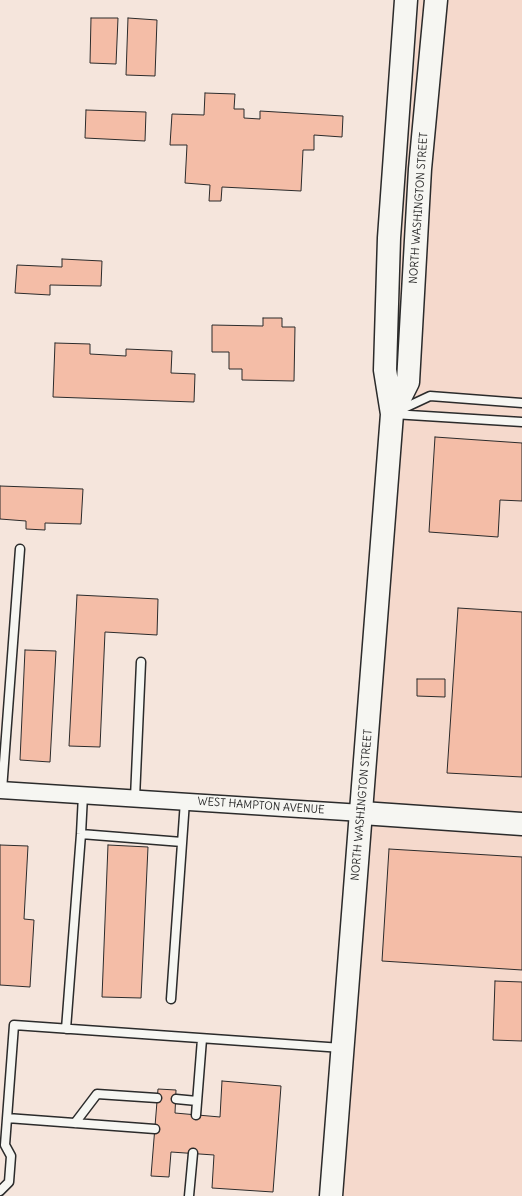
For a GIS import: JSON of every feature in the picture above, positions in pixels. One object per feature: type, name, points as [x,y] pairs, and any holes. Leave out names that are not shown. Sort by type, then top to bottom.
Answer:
[{"type":"main road","name":"NORTH WASHINGTON STREET","points":[[331,1196],[392,414],[385,370],[389,238],[406,0]]},
{"type":"main road","name":"NORTH WASHINGTON STREET","points":[[392,414],[408,382],[420,169],[436,0]]},
{"type":"main road","name":"WEST HAMPTON AVENUE","points":[[362,813],[522,824]]},
{"type":"street","name":"WEST HAMPTON AVENUE","points":[[1,790],[362,813]]},
{"type":"lane","points":[[392,414],[430,396],[522,403]]},
{"type":"lane","points":[[392,414],[522,422]]},
{"type":"lane","points":[[1,790],[20,549]]},
{"type":"lane","points":[[136,798],[141,662]]},
{"type":"lane","points":[[66,1029],[83,795]]},
{"type":"lane","points":[[171,1000],[185,801]]},
{"type":"lane","points":[[81,834],[182,842]]},
{"type":"lane","points":[[0,1191],[9,1182],[11,1156],[2,1148],[7,1118],[14,1025],[343,1049]]},
{"type":"lane","points":[[196,1115],[202,1039]]},
{"type":"lane","points":[[75,1123],[97,1094],[157,1098]]},
{"type":"lane","points":[[176,1099],[197,1101]]},
{"type":"lane","points":[[7,1118],[155,1129]]},
{"type":"lane","points":[[189,1196],[193,1153]]},
{"type":"shaded area","points":[[419,0],[522,0],[522,1196],[331,1196]]},
{"type":"building","points":[[91,18],[118,18],[116,64],[90,63]]},
{"type":"building","points":[[128,18],[157,20],[155,76],[126,75]]},
{"type":"building","points":[[205,93],[235,94],[234,109],[244,109],[244,118],[260,119],[260,111],[343,116],[342,137],[314,135],[314,150],[303,150],[301,191],[222,187],[221,201],[209,201],[210,185],[185,183],[187,145],[170,145],[172,114],[204,115]]},
{"type":"building","points":[[86,110],[146,112],[145,141],[85,138]]},
{"type":"building","points":[[62,259],[102,261],[101,286],[50,285],[50,295],[15,293],[17,265],[62,267]]},
{"type":"building","points":[[263,318],[282,318],[282,327],[295,327],[294,381],[242,380],[242,369],[229,369],[229,352],[212,352],[212,325],[263,326]]},
{"type":"building","points":[[55,343],[90,344],[90,354],[126,356],[126,349],[172,351],[171,373],[195,374],[194,402],[53,397]]},
{"type":"building","points":[[435,437],[522,443],[522,501],[500,500],[498,537],[429,532]]},
{"type":"building","points":[[0,486],[83,489],[81,524],[45,523],[45,530],[26,529],[26,521],[0,519]]},
{"type":"building","points":[[77,595],[158,599],[157,635],[105,632],[100,747],[69,746]]},
{"type":"building","points":[[458,608],[522,612],[522,777],[447,773]]},
{"type":"building","points":[[25,650],[56,651],[50,762],[20,760]]},
{"type":"building","points":[[417,679],[445,679],[445,697],[417,696]]},
{"type":"building","points":[[0,845],[28,846],[24,919],[34,920],[30,987],[0,985]]},
{"type":"building","points":[[108,845],[148,847],[141,998],[102,997]]},
{"type":"building","points":[[389,849],[522,857],[522,970],[382,961]]},
{"type":"building","points":[[495,981],[522,982],[522,1041],[493,1040]]},
{"type":"building","points":[[222,1081],[281,1086],[273,1192],[212,1188],[214,1155],[171,1152],[169,1177],[151,1176],[158,1089],[176,1090],[175,1113],[220,1117]]}]
